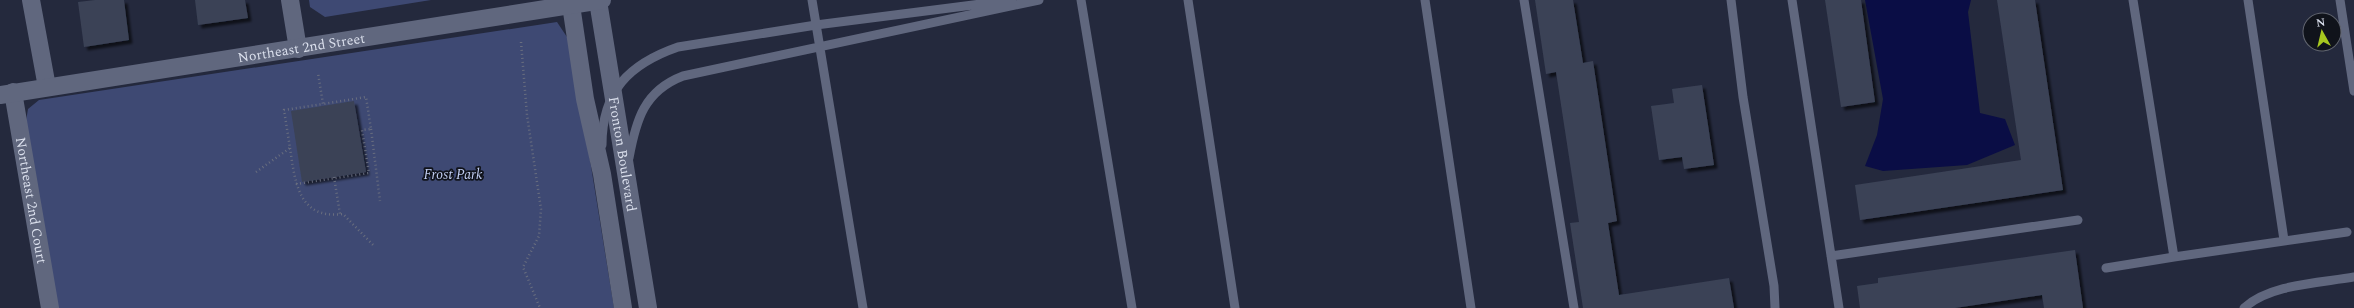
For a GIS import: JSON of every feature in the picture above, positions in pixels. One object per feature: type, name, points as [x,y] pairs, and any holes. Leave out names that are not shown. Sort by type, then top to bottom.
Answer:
[{"type":"street","points":[[31,0],[47,87]]},
{"type":"street","points":[[290,0],[298,49]]},
{"type":"street","name":"Northeast 2nd Street","points":[[6,93],[298,49],[600,0]]},
{"type":"street","name":"Fronton Boulevard","points":[[600,0],[613,92],[648,308]]},
{"type":"street","name":"Fronton Boulevard","points":[[570,5],[585,99],[602,174],[623,308]]},
{"type":"street","name":"Northeast 2nd Court","points":[[6,93],[50,308]]},
{"type":"lane","points":[[812,0],[863,308]]},
{"type":"lane","points":[[602,174],[602,133],[606,112],[613,92],[628,74],[639,65],[658,54],[678,47],[816,25],[1012,0]]},
{"type":"lane","points":[[626,173],[635,125],[645,106],[656,91],[669,81],[696,73],[1039,0]]},
{"type":"lane","points":[[1081,0],[1132,308]]},
{"type":"lane","points":[[1188,0],[1235,308]]},
{"type":"lane","points":[[1425,0],[1471,308]]},
{"type":"lane","points":[[1524,0],[1574,308]]},
{"type":"lane","points":[[1731,0],[1742,97],[1774,286],[1775,308]]},
{"type":"lane","points":[[1792,0],[1839,308]]},
{"type":"lane","points":[[2133,0],[2174,256]]},
{"type":"lane","points":[[2248,0],[2284,240]]},
{"type":"lane","points":[[2340,0],[2354,91]]},
{"type":"lane","points":[[1832,256],[2078,220]]},
{"type":"lane","points":[[2106,268],[2174,256],[2347,232]]},
{"type":"lane","points":[[2244,308],[2253,299],[2272,291],[2354,277]]},
{"type":"path","points":[[521,42],[527,115],[541,209],[539,236],[524,267],[540,308]]},
{"type":"path","points":[[318,73],[323,104]]},
{"type":"path","points":[[375,247],[343,214],[320,212],[304,201],[296,184],[284,110],[366,97],[380,201]]},
{"type":"path","points":[[296,184],[369,173],[362,130],[371,129]]},
{"type":"path","points":[[256,172],[290,148]]},
{"type":"path","points":[[334,178],[340,214]]},
{"type":"green space","points":[[309,0],[431,0],[325,17],[310,7]]},
{"type":"green space","name":"Frost Park","points":[[557,22],[571,43],[614,308],[58,308],[26,121],[28,109],[39,100]]},
{"type":"shaded area","points":[[1865,0],[1971,0],[1968,12],[1980,113],[2005,119],[2015,145],[1967,165],[1883,171],[1865,166],[1877,135],[1883,99]]},
{"type":"building","points":[[95,0],[124,0],[129,40],[84,47],[78,2]]},
{"type":"building","points":[[195,0],[245,0],[248,18],[198,25]]},
{"type":"building","points":[[1535,0],[1573,0],[1583,63],[1593,61],[1617,221],[1608,223],[1619,295],[1729,278],[1734,308],[1583,308],[1570,223],[1579,222],[1556,72],[1546,74]]},
{"type":"building","points":[[1825,0],[1861,0],[1875,102],[1841,107]]},
{"type":"building","points":[[1997,0],[2035,0],[2063,190],[1860,220],[1855,185],[2021,160]]},
{"type":"building","points":[[1702,85],[1714,165],[1684,169],[1682,157],[1659,160],[1651,106],[1674,103],[1672,89]]},
{"type":"building","points":[[354,101],[366,172],[302,182],[291,111]]},
{"type":"building","points":[[2075,250],[2083,308],[2044,308],[2042,295],[1955,308],[1860,308],[1857,286],[1878,283],[1878,278]]}]
